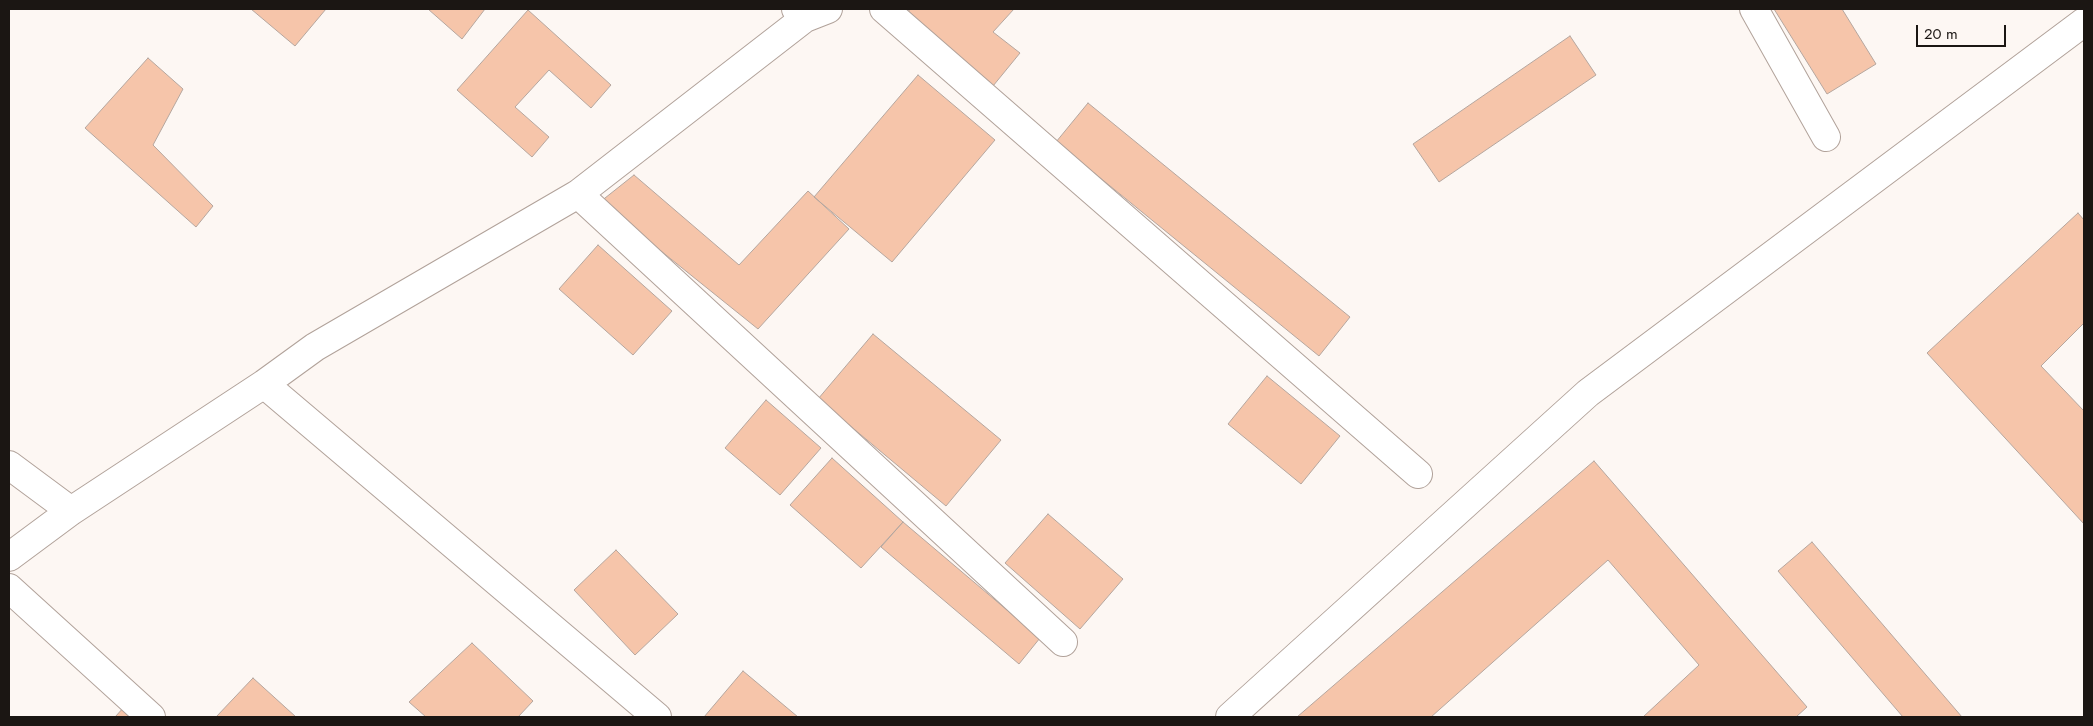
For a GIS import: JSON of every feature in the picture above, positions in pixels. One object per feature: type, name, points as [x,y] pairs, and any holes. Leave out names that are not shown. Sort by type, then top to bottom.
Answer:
[{"type":"street","points":[[884,9],[1418,474]]},
{"type":"street","points":[[1754,9],[1826,137]]},
{"type":"street","points":[[9,558],[71,511],[264,384],[315,347],[578,194],[810,12]]},
{"type":"street","points":[[1230,717],[1588,393],[2084,22]]},
{"type":"street","points":[[578,194],[1063,642]]},
{"type":"street","points":[[264,384],[657,717]]},
{"type":"street","points":[[9,465],[71,511]]},
{"type":"street","points":[[9,588],[151,717]]},
{"type":"building","points":[[251,9],[326,9],[295,46]]},
{"type":"building","points":[[428,9],[485,9],[462,39]]},
{"type":"building","points":[[911,9],[1014,9],[993,32],[1020,53],[993,86],[907,12]]},
{"type":"building","points":[[1774,9],[1842,9],[1876,64],[1827,94]]},
{"type":"building","points":[[528,10],[611,85],[591,108],[549,70],[515,107],[549,137],[532,157],[457,90]]},
{"type":"building","points":[[1570,36],[1596,75],[1439,182],[1413,144]]},
{"type":"building","points":[[148,58],[183,89],[153,145],[213,206],[196,227],[85,128]]},
{"type":"building","points":[[918,75],[995,140],[892,262],[814,197]]},
{"type":"building","points":[[1088,103],[1350,317],[1319,356],[1056,142]]},
{"type":"building","points":[[634,175],[739,265],[808,191],[849,229],[758,329],[600,202]]},
{"type":"building","points":[[2078,213],[2084,220],[2084,323],[2041,366],[2084,411],[2084,524],[1927,353]]},
{"type":"building","points":[[598,245],[672,311],[633,355],[559,289]]},
{"type":"building","points":[[873,334],[1001,440],[946,506],[818,399]]},
{"type":"building","points":[[1267,376],[1340,436],[1301,484],[1228,424]]},
{"type":"building","points":[[766,400],[821,448],[780,495],[725,448]]},
{"type":"building","points":[[832,458],[903,522],[861,568],[790,505]]},
{"type":"building","points":[[1594,461],[1807,707],[1796,717],[1643,717],[1699,665],[1608,560],[1431,717],[1297,717]]},
{"type":"building","points":[[1048,514],[1123,579],[1080,629],[1005,563]]},
{"type":"building","points":[[903,522],[1040,638],[1019,664],[881,547]]},
{"type":"building","points":[[1812,542],[1962,717],[1903,717],[1778,571]]},
{"type":"building","points":[[616,550],[678,614],[635,655],[574,590]]},
{"type":"building","points":[[472,643],[533,701],[518,717],[426,717],[409,702]]},
{"type":"building","points":[[743,671],[798,717],[704,717]]},
{"type":"building","points":[[253,678],[296,717],[216,717]]},
{"type":"building","points":[[125,706],[138,717],[115,717]]}]
